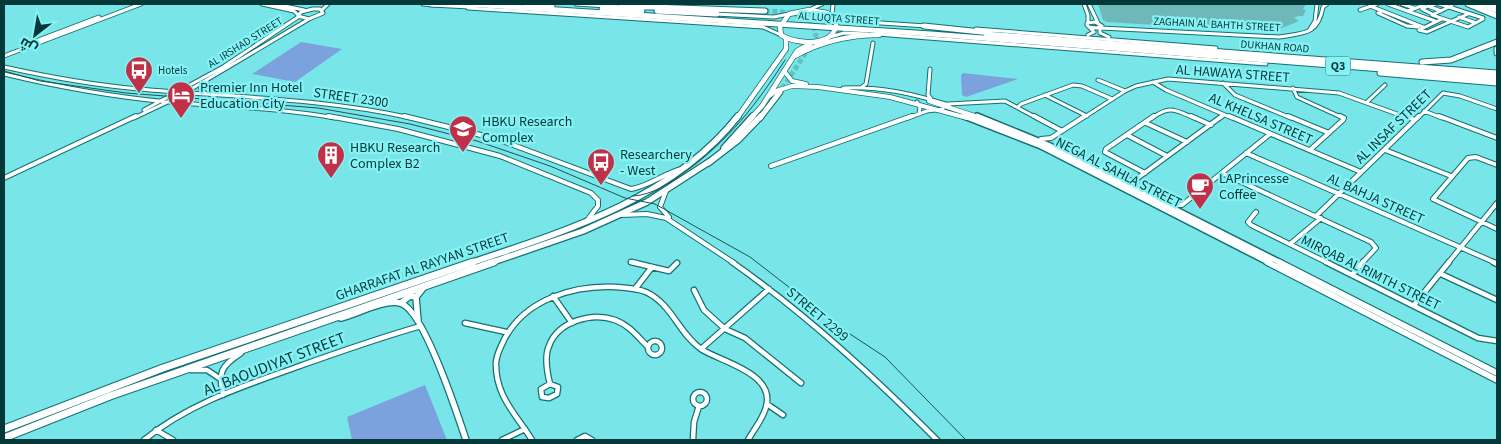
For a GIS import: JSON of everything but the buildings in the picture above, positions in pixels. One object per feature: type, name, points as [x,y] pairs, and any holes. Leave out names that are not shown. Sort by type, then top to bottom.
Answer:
[{"type":"main road","points":[[431,4],[488,6]]},
{"type":"main road","name":"AL LUQTA STREET","points":[[467,4],[782,23],[836,24],[1141,46]]},
{"type":"main road","name":"AL LUQTA STREET","points":[[526,4],[597,11]]},
{"type":"main road","points":[[1469,4],[1497,14]]},
{"type":"main road","points":[[1478,4],[1497,14]]},
{"type":"main road","points":[[1488,4],[1496,5]]},
{"type":"main road","points":[[604,5],[765,11]]},
{"type":"main road","points":[[809,10],[832,15],[836,24],[828,38],[811,43],[786,39],[781,35],[779,30],[789,14],[809,10]]},
{"type":"main road","points":[[597,11],[711,24]]},
{"type":"main road","points":[[597,11],[717,14]]},
{"type":"main road","name":"AL LUQTA STREET","points":[[836,24],[1180,54]]},
{"type":"main road","points":[[924,26],[1014,36]]},
{"type":"main road","points":[[794,58],[804,51],[842,37],[879,34]]},
{"type":"main road","points":[[929,38],[1005,40]]},
{"type":"main road","name":"GHARRAFAT AL RAYYAN STREET","points":[[4,429],[82,397],[480,260],[586,221],[638,196],[697,158],[733,123],[786,49],[786,39]]},
{"type":"main road","points":[[1392,61],[1448,62],[1460,59],[1497,42]]},
{"type":"main road","name":"GHARRAFAT AL RAYYAN STREET","points":[[4,438],[57,416],[583,231],[620,215],[666,191],[708,163],[744,128],[800,48],[811,43]]},
{"type":"main road","points":[[1141,46],[1216,48],[1497,71]]},
{"type":"main road","name":"DUKHAN ROAD","points":[[1141,46],[1497,71]]},
{"type":"main road","points":[[1180,54],[1266,64],[1497,82]]},
{"type":"main road","name":"DUKHAN ROAD","points":[[1180,54],[1497,82]]},
{"type":"main road","points":[[708,163],[732,148],[768,110],[780,92]]},
{"type":"street","points":[[4,54],[134,4]]},
{"type":"street","points":[[4,54],[140,4]]},
{"type":"street","points":[[262,4],[294,12],[298,16],[309,19]]},
{"type":"street","points":[[275,4],[307,10],[322,10],[328,4]]},
{"type":"street","points":[[312,9],[321,4]]},
{"type":"street","points":[[423,4],[762,27],[781,35]]},
{"type":"street","name":"AL LUQTA STREET","points":[[576,4],[774,17],[789,14]]},
{"type":"street","points":[[809,10],[822,4]]},
{"type":"street","points":[[832,15],[833,4]]},
{"type":"street","points":[[1077,36],[1093,34],[1093,31],[1087,25],[1089,19],[1084,4]]},
{"type":"street","points":[[1310,29],[1315,21],[1317,4]]},
{"type":"street","points":[[1310,29],[1321,22],[1323,7],[1327,4]]},
{"type":"street","points":[[1360,10],[1377,4]]},
{"type":"street","points":[[1378,9],[1390,4],[1435,21]]},
{"type":"street","points":[[1402,4],[1415,8]]},
{"type":"street","points":[[1408,11],[1424,5],[1422,4]]},
{"type":"street","points":[[1437,4],[1451,6],[1468,10],[1469,13],[1483,18],[1468,27],[1442,19],[1422,9],[1428,6],[1437,4]]},
{"type":"street","points":[[1447,4],[1451,6]]},
{"type":"street","points":[[1086,8],[1089,5],[1099,23],[1100,33]]},
{"type":"street","points":[[1370,6],[1382,11],[1378,14],[1407,26],[1422,27],[1442,19]]},
{"type":"street","points":[[1428,6],[1441,11]]},
{"type":"street","points":[[1432,14],[1451,6]]},
{"type":"street","name":"AL IRSHAD STREET","points":[[114,127],[232,62],[307,10]]},
{"type":"street","name":"AL IRSHAD STREET","points":[[5,177],[184,94],[309,19],[321,14],[322,10]]},
{"type":"street","points":[[1422,27],[1419,30],[1427,32],[1469,13]]},
{"type":"street","points":[[1459,17],[1476,23]]},
{"type":"street","points":[[1088,22],[1099,23]]},
{"type":"street","name":"ZAGHAIN AL BAHTH STREET","points":[[1099,23],[1119,27]]},
{"type":"street","name":"AL LUQTA STREET","points":[[836,24],[924,26],[1077,36],[1216,48]]},
{"type":"street","name":"ZAGHAIN AL BAHTH STREET","points":[[1090,27],[1119,27],[1268,37],[1300,34],[1310,29]]},
{"type":"street","points":[[1100,33],[1119,27]]},
{"type":"street","name":"AL LUQTA STREET","points":[[828,38],[844,33],[879,34],[1266,64]]},
{"type":"street","points":[[1100,33],[1124,40]]},
{"type":"street","points":[[862,87],[866,84],[873,43]]},
{"type":"street","name":"STREET 2300","points":[[4,67],[62,80],[184,94],[311,102],[408,117],[497,140],[631,189],[648,185],[675,170],[682,169]]},
{"type":"street","points":[[930,68],[928,95],[932,100]]},
{"type":"street","points":[[5,75],[6,72],[15,70]]},
{"type":"street","points":[[784,72],[792,81],[786,83],[811,87]]},
{"type":"street","name":"STREET 2300","points":[[5,75],[53,85],[142,99],[242,106],[314,114],[398,129],[458,144],[529,166],[591,193],[598,200],[598,206],[586,221]]},
{"type":"street","name":"AL IRSHAD STREET","points":[[209,96],[203,93],[202,89],[215,76]]},
{"type":"street","points":[[1098,80],[1125,91]]},
{"type":"street","name":"AL HAWAYA STREET","points":[[1041,139],[1051,138],[1125,91],[1153,82],[1168,80],[1223,82],[1339,93],[1415,120]]},
{"type":"street","name":"NEGA AL SAHLA STREET","points":[[792,81],[897,95],[957,109],[1021,133],[1497,373]]},
{"type":"street","name":"AL KHELSA STREET","points":[[1153,82],[1166,90],[1361,172]]},
{"type":"street","points":[[1223,82],[1235,95],[1329,133]]},
{"type":"street","points":[[866,84],[870,88]]},
{"type":"street","points":[[1018,108],[1021,104],[1072,84],[1112,100]]},
{"type":"street","points":[[1367,102],[1385,85]]},
{"type":"street","name":"NEGA AL SAHLA STREET","points":[[765,100],[774,91],[782,88],[811,87],[874,94],[917,102],[983,122],[1041,146],[1497,380]]},
{"type":"street","name":"NEGA AL SAHLA STREET","points":[[843,88],[862,87],[922,97],[948,104],[957,109]]},
{"type":"street","points":[[1293,88],[1298,97],[1344,118],[1310,150]]},
{"type":"street","name":"AL INSAF STREET","points":[[1316,216],[1443,94],[1459,97],[1497,110]]},
{"type":"street","points":[[922,97],[928,95]]},
{"type":"street","points":[[1045,95],[1087,116]]},
{"type":"street","points":[[142,99],[148,103],[146,109]]},
{"type":"street","points":[[948,104],[1002,100],[1062,131]]},
{"type":"street","points":[[917,102],[920,107],[919,114]]},
{"type":"street","points":[[771,166],[931,110],[943,109]]},
{"type":"street","points":[[1145,173],[1105,152],[1106,149],[1165,109],[1170,109],[1210,125]]},
{"type":"street","points":[[1425,111],[1497,137]]},
{"type":"street","points":[[1123,181],[1135,180],[1224,115]]},
{"type":"street","points":[[1146,123],[1187,142]]},
{"type":"street","points":[[1021,133],[1041,139],[1182,210],[1198,221]]},
{"type":"street","points":[[1171,205],[1182,205],[1270,134]]},
{"type":"street","points":[[1127,136],[1168,156]]},
{"type":"street","points":[[1050,144],[1051,138]]},
{"type":"street","points":[[1384,150],[1451,176]]},
{"type":"street","name":"AL BAHJA STREET","points":[[1246,153],[1497,264]]},
{"type":"street","points":[[1497,165],[1480,158],[1468,158],[1433,199],[1497,228]]},
{"type":"street","points":[[1222,172],[1375,245],[1376,248],[1352,275]]},
{"type":"street","points":[[1135,180],[1136,187]]},
{"type":"street","name":"STREET 2299","points":[[666,191],[660,207],[672,221]]},
{"type":"street","points":[[1414,306],[1497,203]]},
{"type":"street","points":[[1182,205],[1182,210]]},
{"type":"street","name":"MIRQAB AL RIMTH STREET","points":[[1256,212],[1248,222],[1478,338],[1497,341]]},
{"type":"street","name":"STREET 2299","points":[[620,215],[652,213],[672,221],[769,289],[870,372],[937,440]]},
{"type":"street","points":[[1290,244],[1321,218]]},
{"type":"street","points":[[631,262],[669,271],[678,263]]},
{"type":"street","points":[[635,289],[652,267]]},
{"type":"street","points":[[1441,274],[1497,300]]},
{"type":"street","points":[[420,324],[416,298],[426,286]]},
{"type":"street","points":[[529,439],[525,429],[510,410],[501,390],[496,370],[497,355],[506,332],[530,309],[553,296],[585,288],[603,287],[635,289],[653,296],[668,308],[681,327],[701,349],[735,363],[758,379],[766,391],[767,404],[748,440]]},
{"type":"street","points":[[701,349],[769,289]]},
{"type":"street","points":[[694,290],[704,310],[725,329],[745,338],[801,383]]},
{"type":"street","points":[[553,296],[572,323]]},
{"type":"street","points":[[402,302],[406,298],[416,298]]},
{"type":"street","points":[[326,321],[352,316],[394,302],[402,302],[409,306],[420,324],[442,373],[466,440]]},
{"type":"street","points":[[550,384],[548,377],[549,345],[558,333],[572,323],[587,318],[614,319],[625,325],[649,345]]},
{"type":"street","points":[[466,323],[506,332]]},
{"type":"street","name":"AL BAOUDIYAT STREET","points":[[144,440],[178,414],[223,395],[420,324]]},
{"type":"street","name":"GHARRAFAT AL RAYYAN STREET","points":[[185,370],[207,370],[219,378],[226,365],[250,347]]},
{"type":"street","points":[[543,386],[550,384],[558,388],[557,394],[553,397],[542,397],[540,392],[543,386],[548,377]]},
{"type":"street","points":[[219,378],[223,395]]},
{"type":"street","points":[[767,404],[784,416]]},
{"type":"street","points":[[693,440],[694,422],[699,406]]},
{"type":"street","points":[[502,440],[525,429]]},
{"type":"street","points":[[156,430],[173,440]]},
{"type":"street","points":[[577,440],[585,436],[592,440]]},
{"type":"shaded area","points":[[1098,4],[1306,4],[1303,9],[1306,10],[1303,16],[1294,18],[1299,21],[1282,28],[1253,31],[1107,22],[1103,20]]},
{"type":"shaded area","points":[[301,42],[342,49],[295,82],[252,74]]},
{"type":"shaded area","points":[[963,73],[1018,79],[966,97],[962,95],[961,75]]},
{"type":"shaded area","points":[[425,385],[447,440],[352,440],[347,417]]},
{"type":"tunnel","points":[[765,11],[790,13],[805,18],[814,29],[816,37],[780,92]]},
{"type":"tram line","points":[[633,196],[654,191],[667,184],[715,148],[741,121],[764,92],[785,60]]},
{"type":"tram line","points":[[4,71],[40,81],[126,93],[318,108],[410,124],[477,141],[550,166],[625,198],[655,204],[750,257],[847,332],[885,357],[966,440]]},
{"type":"place","name":"Hotels","points":[[139,94]]},
{"type":"place","name":"Premier Inn Hotel Education City","points":[[181,119]]},
{"type":"place","name":"HBKU Research Complex","points":[[463,153]]},
{"type":"place","name":"HBKU Research Complex B2","points":[[331,179]]},
{"type":"place","name":"Researchery - West","points":[[601,186]]},
{"type":"place","name":"LAPrincesse Coffee","points":[[1200,210]]}]
